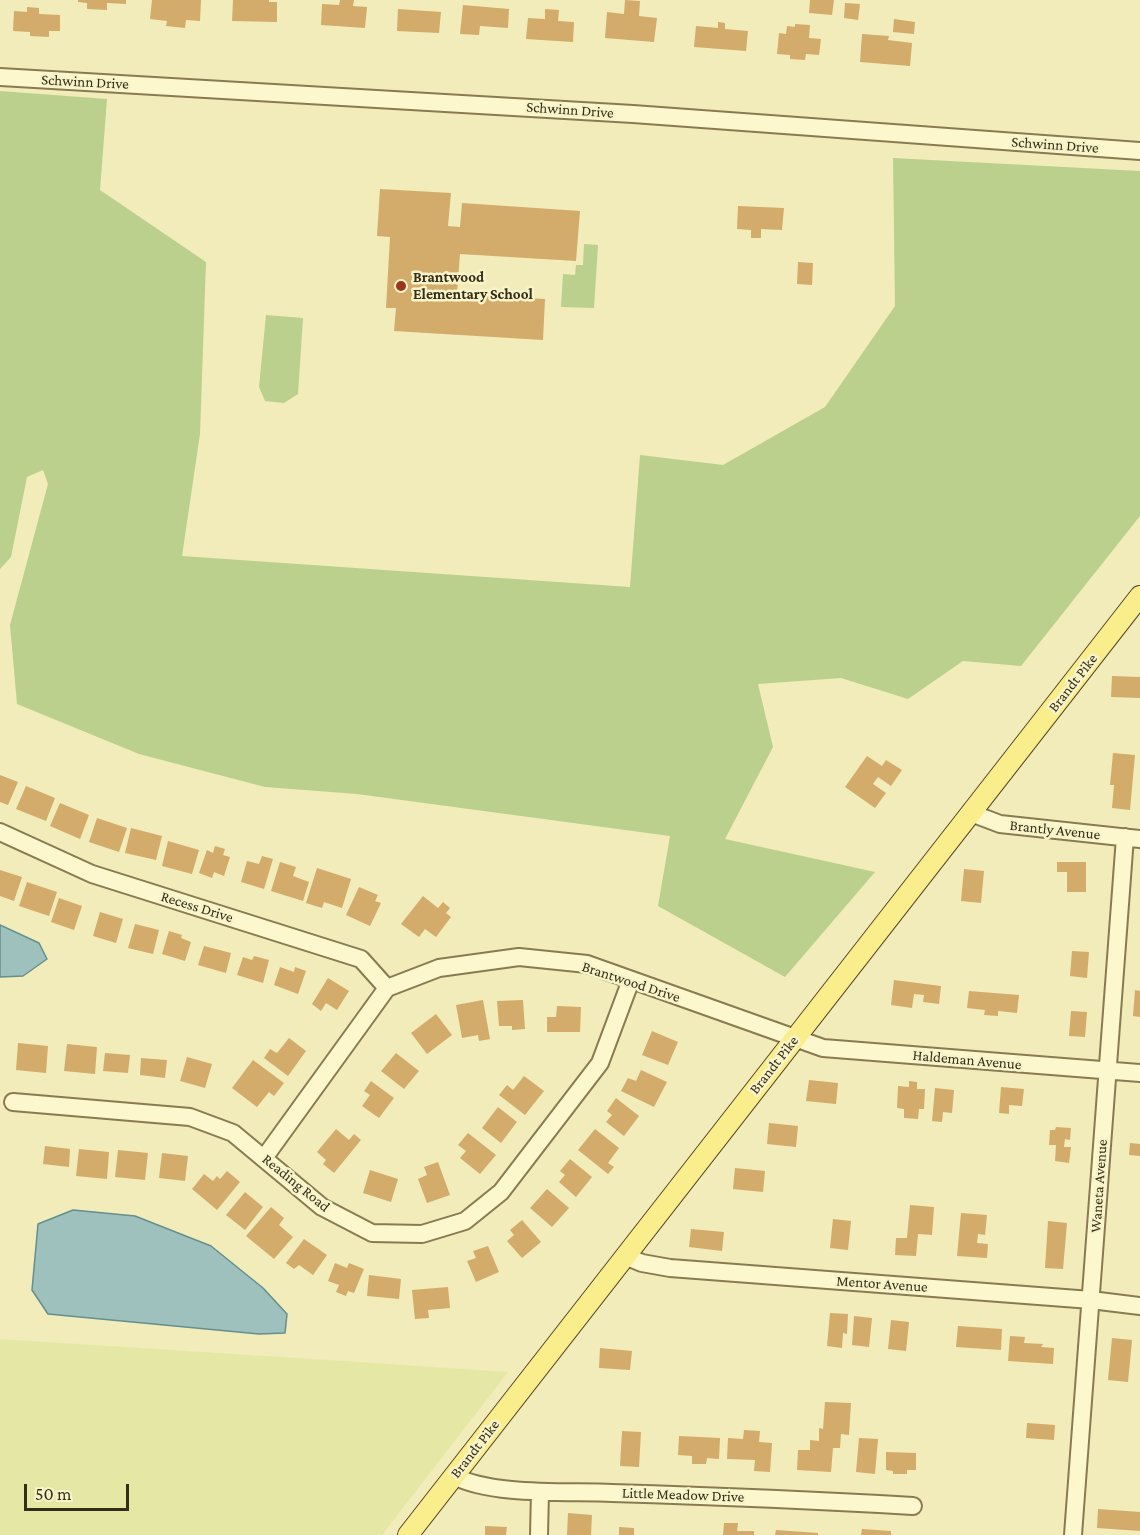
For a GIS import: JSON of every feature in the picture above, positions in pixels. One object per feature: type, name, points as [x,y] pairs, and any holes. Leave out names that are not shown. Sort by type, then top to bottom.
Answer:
[{"type":"main road","name":"Brandt Pike","points":[[408,1535],[1138,601]]},
{"type":"street","name":"Schwinn Drive","points":[[0,77],[633,114],[1140,151]]},
{"type":"street","name":"Brantly Avenue","points":[[971,813],[1000,824],[1132,838]]},
{"type":"street","name":"Recess Drive","points":[[0,832],[92,874],[361,959],[387,988]]},
{"type":"street","name":"Waneta Avenue","points":[[1074,1535],[1108,1071],[1132,838]]},
{"type":"street","name":"Brantwood Drive","points":[[387,988],[439,968],[519,957],[587,964],[795,1039]]},
{"type":"street","name":"Reading Road","points":[[13,1102],[190,1117],[232,1133],[322,1207],[372,1233],[422,1234],[465,1221],[501,1192],[600,1063],[631,980]]},
{"type":"street","points":[[264,1158],[387,988]]},
{"type":"street","name":"Haldeman Avenue","points":[[795,1039],[823,1048],[1140,1073]]},
{"type":"street","name":"Mentor Avenue","points":[[625,1256],[642,1263],[670,1268],[1091,1299],[1140,1306]]},
{"type":"street","name":"Little Meadow Drive","points":[[454,1476],[487,1486],[540,1492],[813,1500],[913,1506]]},
{"type":"street","points":[[539,1535],[540,1492]]},
{"type":"green space","points":[[0,91],[107,99],[100,190],[206,262],[200,434],[182,556],[630,587],[640,455],[723,465],[825,407],[895,306],[893,158],[1140,171],[1140,516],[1021,666],[963,661],[908,699],[841,678],[758,684],[773,747],[725,839],[875,872],[785,977],[658,906],[670,836],[357,794],[265,787],[139,754],[17,704],[10,625],[48,484],[43,470],[27,477],[11,557],[0,569]]},
{"type":"green space","points":[[584,244],[598,245],[594,308],[561,307],[563,274],[575,275],[576,265],[583,265]]},
{"type":"green space","points":[[266,315],[303,318],[298,394],[284,403],[265,401],[259,387]]},
{"type":"green space","points":[[0,1339],[508,1372],[382,1535],[0,1535]]},
{"type":"water","points":[[0,925],[39,943],[47,959],[23,976],[0,977]]},
{"type":"water","points":[[73,1210],[135,1216],[211,1246],[263,1288],[287,1314],[285,1333],[259,1334],[48,1314],[32,1290],[38,1224]]},
{"type":"building","points":[[78,0],[126,0],[126,4],[107,3],[107,10],[87,9],[87,3],[78,2]]},
{"type":"building","points":[[152,0],[201,0],[200,21],[186,20],[185,28],[166,26],[167,21],[150,19]]},
{"type":"building","points":[[233,0],[277,2],[277,22],[232,21]]},
{"type":"building","points":[[340,0],[354,0],[353,6],[367,7],[365,28],[321,25],[322,4],[339,5]]},
{"type":"building","points":[[625,0],[640,1],[639,16],[657,18],[654,42],[605,38],[607,12],[624,14]]},
{"type":"building","points":[[810,0],[834,0],[832,15],[809,13]]},
{"type":"building","points":[[845,3],[860,4],[858,20],[844,18]]},
{"type":"building","points":[[463,5],[509,9],[508,28],[480,26],[479,35],[460,34]]},
{"type":"building","points":[[27,7],[39,8],[39,14],[60,15],[60,31],[49,31],[49,37],[30,36],[30,32],[13,31],[14,11],[27,12]]},
{"type":"building","points":[[398,9],[441,12],[439,33],[397,31]]},
{"type":"building","points":[[545,9],[559,10],[558,21],[574,22],[573,42],[526,39],[528,18],[545,19]]},
{"type":"building","points":[[894,19],[915,22],[914,34],[893,32]]},
{"type":"building","points":[[718,22],[725,23],[725,29],[748,31],[746,51],[694,47],[696,26],[718,28]]},
{"type":"building","points":[[795,24],[810,25],[809,38],[821,39],[819,55],[806,54],[805,60],[790,59],[790,55],[777,54],[779,33],[786,34],[787,26],[795,27]]},
{"type":"building","points":[[862,34],[889,36],[888,40],[912,43],[910,66],[860,62]]},
{"type":"building","points":[[380,189],[451,193],[448,226],[460,227],[462,203],[580,211],[576,261],[460,254],[457,294],[545,299],[543,340],[394,331],[396,308],[386,308],[390,237],[377,236]]},
{"type":"building","points":[[738,206],[784,208],[782,230],[761,229],[761,238],[751,238],[751,230],[737,229]]},
{"type":"building","points":[[798,262],[813,263],[812,285],[797,284]]},
{"type":"building","points":[[1112,676],[1140,677],[1140,698],[1111,697]]},
{"type":"building","points":[[1113,753],[1135,755],[1130,810],[1112,808],[1114,785],[1110,785]]},
{"type":"building","points":[[867,756],[882,766],[886,760],[902,770],[891,786],[878,777],[873,784],[886,793],[875,808],[845,787]]},
{"type":"building","points":[[0,775],[18,782],[8,805],[0,802]]},
{"type":"building","points":[[26,786],[55,798],[46,821],[16,809]]},
{"type":"building","points":[[60,803],[89,815],[80,839],[50,826]]},
{"type":"building","points":[[97,818],[127,828],[119,852],[89,842]]},
{"type":"building","points":[[131,828],[162,836],[156,860],[125,853]]},
{"type":"building","points":[[168,841],[199,850],[192,874],[162,866]]},
{"type":"building","points":[[215,846],[225,849],[223,855],[230,857],[224,876],[214,872],[212,878],[199,873],[207,850],[213,853]]},
{"type":"building","points":[[262,856],[273,859],[264,889],[241,882],[247,861],[259,864]]},
{"type":"building","points":[[280,862],[296,867],[293,876],[309,882],[303,901],[271,891]]},
{"type":"building","points":[[1057,862],[1086,862],[1086,892],[1067,892],[1067,872],[1057,872]]},
{"type":"building","points":[[317,868],[351,879],[342,908],[324,902],[322,908],[306,903]]},
{"type":"building","points":[[964,869],[984,871],[981,903],[961,901]]},
{"type":"building","points":[[0,870],[22,877],[14,901],[0,896]]},
{"type":"building","points":[[27,882],[57,892],[49,916],[19,906]]},
{"type":"building","points":[[359,887],[378,895],[375,901],[381,903],[370,926],[346,915]]},
{"type":"building","points":[[423,896],[438,908],[443,902],[450,908],[446,913],[451,917],[436,937],[425,929],[419,937],[401,924]]},
{"type":"building","points":[[59,898],[82,906],[74,930],[51,922]]},
{"type":"building","points":[[100,912],[123,919],[116,943],[93,936]]},
{"type":"building","points":[[135,924],[159,930],[153,954],[128,948]]},
{"type":"building","points":[[169,931],[182,935],[181,938],[191,942],[185,961],[162,954]]},
{"type":"building","points":[[204,946],[231,953],[226,973],[198,965]]},
{"type":"building","points":[[1072,951],[1089,952],[1087,978],[1070,976]]},
{"type":"building","points":[[254,956],[269,960],[263,983],[237,975],[243,957],[252,960]]},
{"type":"building","points":[[280,967],[294,972],[295,967],[306,971],[298,994],[274,985]]},
{"type":"building","points":[[328,978],[349,991],[337,1010],[326,1003],[321,1011],[312,1004]]},
{"type":"building","points":[[894,980],[941,986],[939,1004],[923,1002],[924,995],[914,994],[912,1008],[891,1005]]},
{"type":"building","points":[[1135,990],[1140,991],[1140,1017],[1133,1016]]},
{"type":"building","points":[[969,991],[1019,995],[1017,1013],[998,1011],[998,1016],[984,1015],[985,1010],[967,1008]]},
{"type":"building","points":[[483,1000],[490,1039],[479,1041],[478,1035],[462,1038],[456,1005]]},
{"type":"building","points":[[523,1000],[525,1029],[512,1030],[512,1026],[499,1026],[497,1001]]},
{"type":"building","points":[[557,1006],[581,1007],[580,1032],[547,1032],[547,1017],[556,1017]]},
{"type":"building","points":[[1071,1011],[1087,1012],[1085,1037],[1069,1036]]},
{"type":"building","points":[[436,1014],[452,1035],[427,1054],[411,1033]]},
{"type":"building","points":[[652,1031],[678,1042],[668,1065],[642,1055]]},
{"type":"building","points":[[289,1038],[306,1051],[288,1076],[264,1058],[270,1049],[277,1053]]},
{"type":"building","points":[[18,1043],[48,1046],[46,1073],[16,1070]]},
{"type":"building","points":[[67,1044],[97,1047],[95,1074],[64,1071]]},
{"type":"building","points":[[105,1053],[130,1055],[128,1073],[103,1071]]},
{"type":"building","points":[[396,1053],[419,1071],[404,1089],[381,1071]]},
{"type":"building","points":[[187,1057],[212,1064],[205,1088],[180,1081]]},
{"type":"building","points":[[141,1058],[167,1060],[165,1078],[140,1075]]},
{"type":"building","points":[[253,1060],[284,1083],[274,1096],[269,1092],[257,1107],[232,1088]]},
{"type":"building","points":[[641,1070],[667,1082],[654,1107],[621,1091],[628,1078],[636,1081]]},
{"type":"building","points":[[524,1076],[544,1091],[525,1115],[499,1095],[507,1085],[513,1090]]},
{"type":"building","points":[[809,1080],[838,1083],[836,1104],[806,1101]]},
{"type":"building","points":[[371,1081],[394,1098],[379,1118],[362,1106],[370,1095],[364,1091]]},
{"type":"building","points":[[909,1081],[917,1082],[917,1089],[925,1089],[924,1109],[919,1109],[918,1119],[904,1118],[904,1109],[897,1108],[898,1086],[909,1087]]},
{"type":"building","points":[[1001,1087],[1024,1089],[1022,1106],[1009,1105],[1009,1114],[999,1113]]},
{"type":"building","points":[[935,1088],[954,1090],[952,1113],[943,1112],[942,1122],[932,1121]]},
{"type":"building","points":[[616,1098],[639,1116],[624,1136],[606,1122],[612,1115],[607,1111]]},
{"type":"building","points":[[498,1107],[517,1122],[501,1143],[482,1128]]},
{"type":"building","points":[[769,1123],[798,1126],[796,1147],[767,1144]]},
{"type":"building","points":[[1056,1127],[1071,1128],[1070,1140],[1065,1139],[1064,1147],[1071,1147],[1069,1163],[1055,1161],[1056,1145],[1049,1145],[1050,1130],[1055,1130]]},
{"type":"building","points":[[336,1129],[349,1140],[354,1134],[361,1140],[334,1173],[323,1164],[326,1160],[317,1152]]},
{"type":"building","points":[[595,1129],[619,1148],[608,1163],[614,1167],[608,1174],[578,1150]]},
{"type":"building","points":[[468,1133],[496,1155],[480,1174],[460,1158],[466,1151],[458,1145]]},
{"type":"building","points":[[1130,1143],[1140,1144],[1140,1156],[1129,1155]]},
{"type":"building","points":[[45,1146],[70,1149],[69,1167],[43,1164]]},
{"type":"building","points":[[79,1149],[109,1152],[107,1179],[76,1176]]},
{"type":"building","points":[[118,1150],[148,1153],[145,1180],[115,1177]]},
{"type":"building","points":[[162,1153],[188,1156],[185,1181],[159,1178]]},
{"type":"building","points":[[570,1159],[592,1177],[576,1197],[559,1182],[565,1175],[560,1171]]},
{"type":"building","points":[[438,1162],[450,1195],[427,1203],[418,1179],[427,1175],[424,1167]]},
{"type":"building","points":[[735,1168],[765,1171],[763,1192],[733,1189]]},
{"type":"building","points":[[370,1170],[398,1179],[391,1202],[363,1193]]},
{"type":"building","points":[[227,1171],[240,1182],[217,1210],[192,1189],[204,1174],[213,1181],[217,1176],[220,1179]]},
{"type":"building","points":[[547,1189],[569,1208],[552,1227],[530,1208]]},
{"type":"building","points":[[245,1192],[263,1207],[245,1230],[226,1215]]},
{"type":"building","points":[[910,1205],[934,1207],[932,1235],[918,1234],[916,1256],[895,1255],[896,1238],[907,1238]]},
{"type":"building","points":[[271,1207],[284,1218],[279,1225],[293,1237],[274,1259],[246,1236]]},
{"type":"building","points":[[961,1213],[987,1215],[985,1235],[978,1234],[977,1243],[988,1244],[987,1258],[957,1256]]},
{"type":"building","points":[[833,1219],[851,1221],[848,1250],[830,1248]]},
{"type":"building","points":[[522,1220],[541,1242],[522,1258],[507,1241],[514,1235],[510,1230]]},
{"type":"building","points":[[1048,1221],[1067,1223],[1063,1269],[1045,1268]]},
{"type":"building","points":[[691,1229],[724,1232],[722,1251],[689,1247]]},
{"type":"building","points":[[304,1239],[327,1255],[313,1275],[299,1265],[294,1269],[286,1263]]},
{"type":"building","points":[[488,1246],[499,1272],[476,1282],[467,1261],[476,1258],[473,1251]]},
{"type":"building","points":[[335,1263],[347,1268],[349,1263],[364,1269],[354,1293],[348,1291],[346,1296],[336,1292],[339,1285],[328,1281]]},
{"type":"building","points":[[369,1275],[401,1279],[399,1299],[367,1296]]},
{"type":"building","points":[[448,1287],[450,1308],[428,1310],[429,1318],[415,1319],[412,1290]]},
{"type":"building","points":[[830,1313],[848,1314],[847,1334],[843,1333],[842,1348],[827,1346]]},
{"type":"building","points":[[854,1316],[872,1318],[869,1347],[852,1345]]},
{"type":"building","points":[[891,1320],[909,1322],[906,1351],[888,1349]]},
{"type":"building","points":[[958,1326],[1002,1329],[1001,1350],[956,1347]]},
{"type":"building","points":[[1010,1336],[1025,1337],[1024,1343],[1043,1344],[1041,1347],[1054,1348],[1053,1364],[1008,1361]]},
{"type":"building","points":[[1112,1338],[1132,1340],[1128,1382],[1108,1380]]},
{"type":"building","points":[[600,1348],[632,1351],[630,1370],[599,1368]]},
{"type":"building","points":[[825,1402],[851,1403],[849,1435],[841,1434],[840,1448],[833,1448],[831,1472],[797,1470],[798,1450],[810,1450],[810,1440],[819,1441],[819,1428],[823,1429]]},
{"type":"building","points":[[1027,1423],[1055,1425],[1054,1440],[1026,1438]]},
{"type":"building","points":[[744,1430],[760,1431],[759,1442],[772,1443],[770,1472],[754,1471],[755,1460],[727,1459],[728,1438],[743,1439]]},
{"type":"building","points":[[622,1431],[641,1432],[639,1467],[620,1466]]},
{"type":"building","points":[[679,1436],[720,1438],[719,1459],[707,1458],[706,1464],[692,1464],[692,1456],[678,1455]]},
{"type":"building","points":[[859,1438],[878,1439],[875,1474],[856,1472]]},
{"type":"building","points":[[886,1452],[916,1453],[916,1470],[907,1470],[907,1474],[893,1474],[893,1471],[886,1470]]},
{"type":"building","points":[[1098,1509],[1140,1512],[1140,1531],[1097,1528]]},
{"type":"building","points":[[568,1513],[592,1515],[591,1535],[567,1535]]},
{"type":"building","points":[[724,1523],[738,1523],[737,1531],[754,1531],[754,1535],[723,1535]]},
{"type":"building","points":[[485,1526],[507,1527],[506,1535],[485,1535]]},
{"type":"building","points":[[619,1527],[634,1528],[634,1535],[619,1535]]},
{"type":"building","points":[[862,1529],[891,1531],[891,1535],[861,1535]]},
{"type":"building","points":[[776,1530],[818,1533],[818,1535],[775,1535]]},
{"type":"place","name":"Brantwood Elementary School","points":[[401,286]]}]
